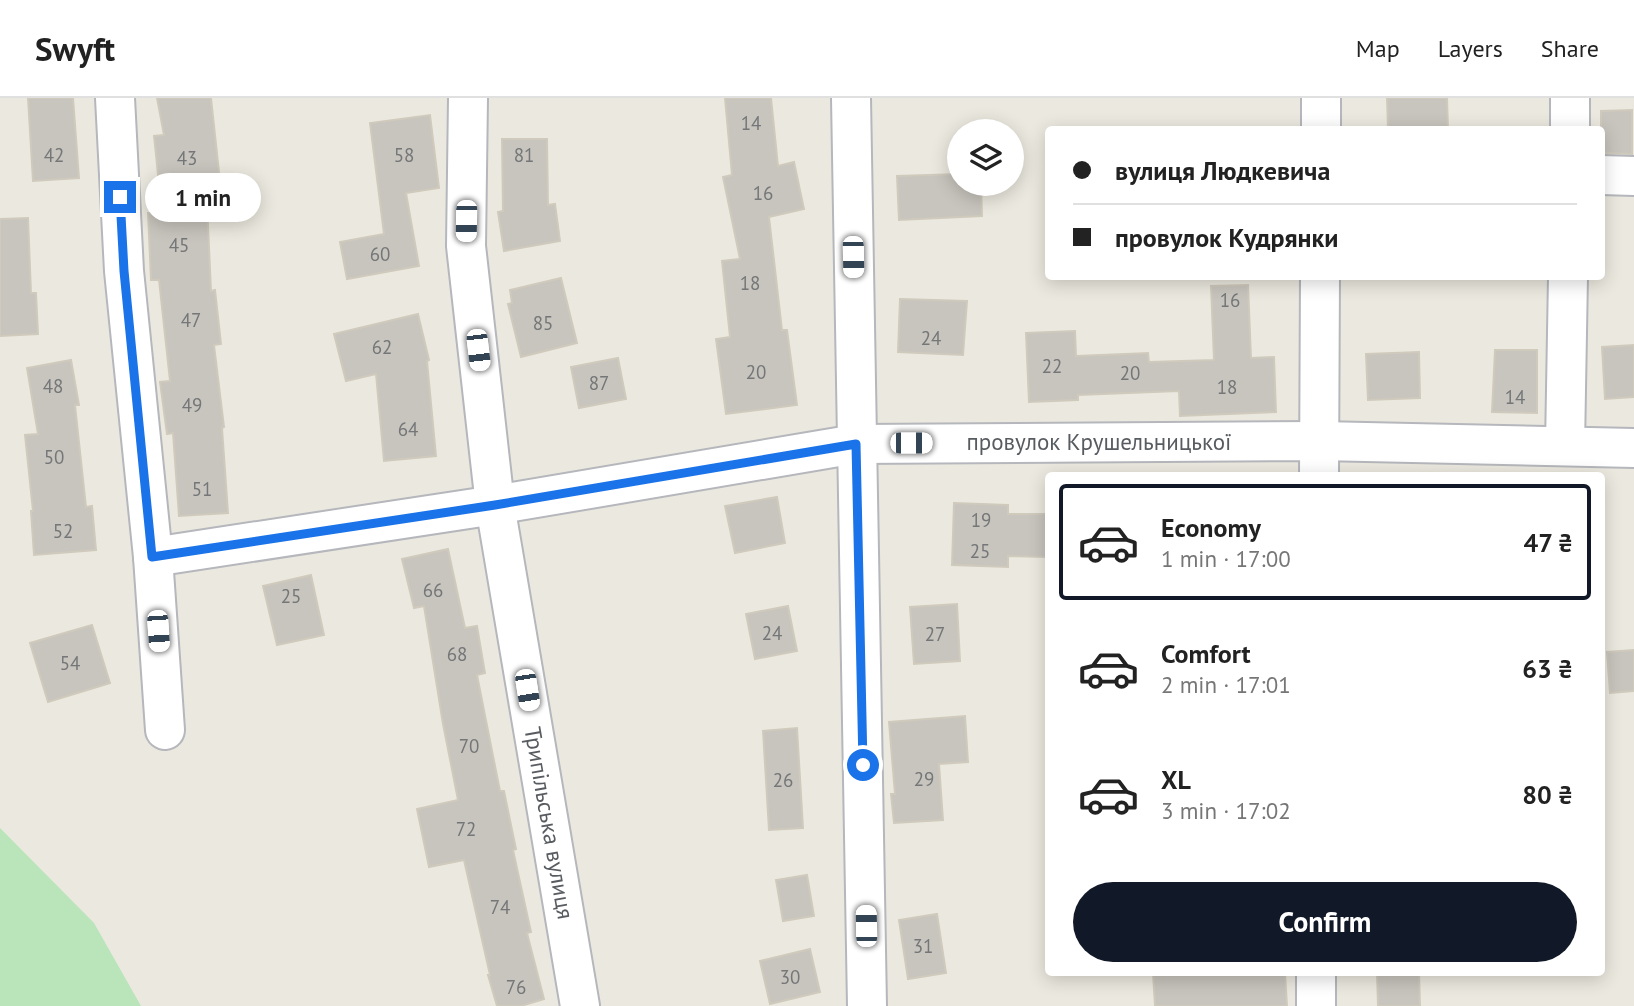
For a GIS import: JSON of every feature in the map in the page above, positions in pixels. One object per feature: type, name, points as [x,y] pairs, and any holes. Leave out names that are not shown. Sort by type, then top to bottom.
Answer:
[{"type":"street","points":[[115,98],[124,271],[152,557],[165,730]]},
{"type":"street","name":"Трипільська вулиця","points":[[468,98],[466,246],[495,505],[580,1006]]},
{"type":"street","points":[[851,98],[867,1006]]},
{"type":"street","points":[[1321,98],[1321,126]]},
{"type":"street","points":[[1570,98],[1570,126]]},
{"type":"street","points":[[1605,175],[1634,176]]},
{"type":"street","points":[[1319,458],[1320,280]]},
{"type":"street","points":[[1564,446],[1568,280]]},
{"type":"street","name":"провулок Крушельницької","points":[[152,557],[495,505],[856,444],[1319,458],[1564,446],[1634,448]]},
{"type":"street","points":[[1316,976],[1317,1006]]},
{"type":"green space","points":[[0,828],[94,923],[141,1006],[0,1006]]},
{"type":"building","points":[[28,98],[73,98],[79,178],[33,181]]},
{"type":"building","points":[[157,98],[211,98],[220,181],[206,182],[211,291],[215,290],[221,344],[214,345],[224,427],[228,513],[179,516],[173,433],[167,434],[160,382],[170,381],[159,280],[151,280],[148,213],[162,213],[154,136],[164,135]]},
{"type":"building","points":[[725,98],[771,98],[778,166],[794,162],[804,209],[769,217],[782,330],[787,330],[797,405],[726,414],[716,339],[730,337],[722,261],[740,259],[723,177],[732,175]]},
{"type":"building","points":[[1387,98],[1447,98],[1448,126],[1388,126]]},
{"type":"building","points":[[1632,110],[1632,154],[1605,153],[1605,126],[1601,126],[1601,111]]},
{"type":"building","points":[[430,115],[439,188],[406,193],[419,266],[347,279],[340,242],[384,234],[370,123]]},
{"type":"building","points":[[502,139],[547,139],[548,205],[555,204],[560,241],[504,251],[498,212],[503,211]]},
{"type":"building","points":[[947,174],[947,196],[981,196],[982,216],[899,220],[897,176]]},
{"type":"building","points":[[28,218],[31,293],[36,293],[38,334],[0,336],[0,219]]},
{"type":"building","points":[[561,278],[577,343],[521,357],[508,304],[512,303],[510,290]]},
{"type":"building","points":[[1248,285],[1251,358],[1274,357],[1276,412],[1180,416],[1179,391],[1078,395],[1078,400],[1029,402],[1026,333],[1075,331],[1076,356],[1148,353],[1149,362],[1214,360],[1211,286]]},
{"type":"building","points":[[900,299],[967,301],[963,355],[898,352]]},
{"type":"building","points":[[418,314],[429,360],[436,456],[384,461],[376,374],[346,381],[334,334]]},
{"type":"building","points":[[1634,345],[1634,397],[1605,399],[1602,347]]},
{"type":"building","points":[[1495,350],[1537,350],[1537,413],[1492,412]]},
{"type":"building","points":[[1419,352],[1420,398],[1368,400],[1366,354]]},
{"type":"building","points":[[618,358],[626,399],[579,408],[571,367]]},
{"type":"building","points":[[71,360],[79,405],[75,405],[86,507],[92,506],[96,550],[34,555],[33,511],[25,435],[38,434],[27,368]]},
{"type":"building","points":[[777,497],[785,543],[735,553],[725,506]]},
{"type":"building","points":[[954,503],[1008,505],[1008,514],[1045,514],[1045,557],[1008,556],[1008,567],[952,565]]},
{"type":"building","points":[[448,549],[465,628],[477,626],[485,673],[477,675],[500,791],[504,791],[516,849],[513,850],[531,932],[527,933],[544,999],[521,1006],[497,1006],[464,860],[429,867],[417,809],[458,800],[424,606],[414,608],[402,559]]},
{"type":"building","points":[[311,575],[324,635],[277,645],[263,586]]},
{"type":"building","points":[[957,604],[960,661],[914,664],[910,607]]},
{"type":"building","points":[[788,606],[797,651],[755,659],[746,614]]},
{"type":"building","points":[[92,625],[110,683],[48,702],[30,643]]},
{"type":"building","points":[[1634,650],[1634,691],[1610,693],[1607,652]]},
{"type":"building","points":[[965,716],[968,762],[939,764],[943,820],[894,823],[891,794],[895,794],[889,722]]},
{"type":"building","points":[[797,728],[803,828],[769,830],[763,731]]},
{"type":"building","points":[[807,875],[814,916],[783,921],[776,880]]},
{"type":"building","points":[[937,914],[946,973],[908,979],[899,920]]},
{"type":"building","points":[[810,949],[820,992],[770,1004],[760,961]]},
{"type":"building","points":[[1153,976],[1285,976],[1287,1006],[1155,1006]]},
{"type":"building","points":[[1377,976],[1419,976],[1420,1006],[1378,1006]]},
{"type":"route","points":[[120,197],[124,271],[152,557],[495,505],[856,444],[863,765]]}]
